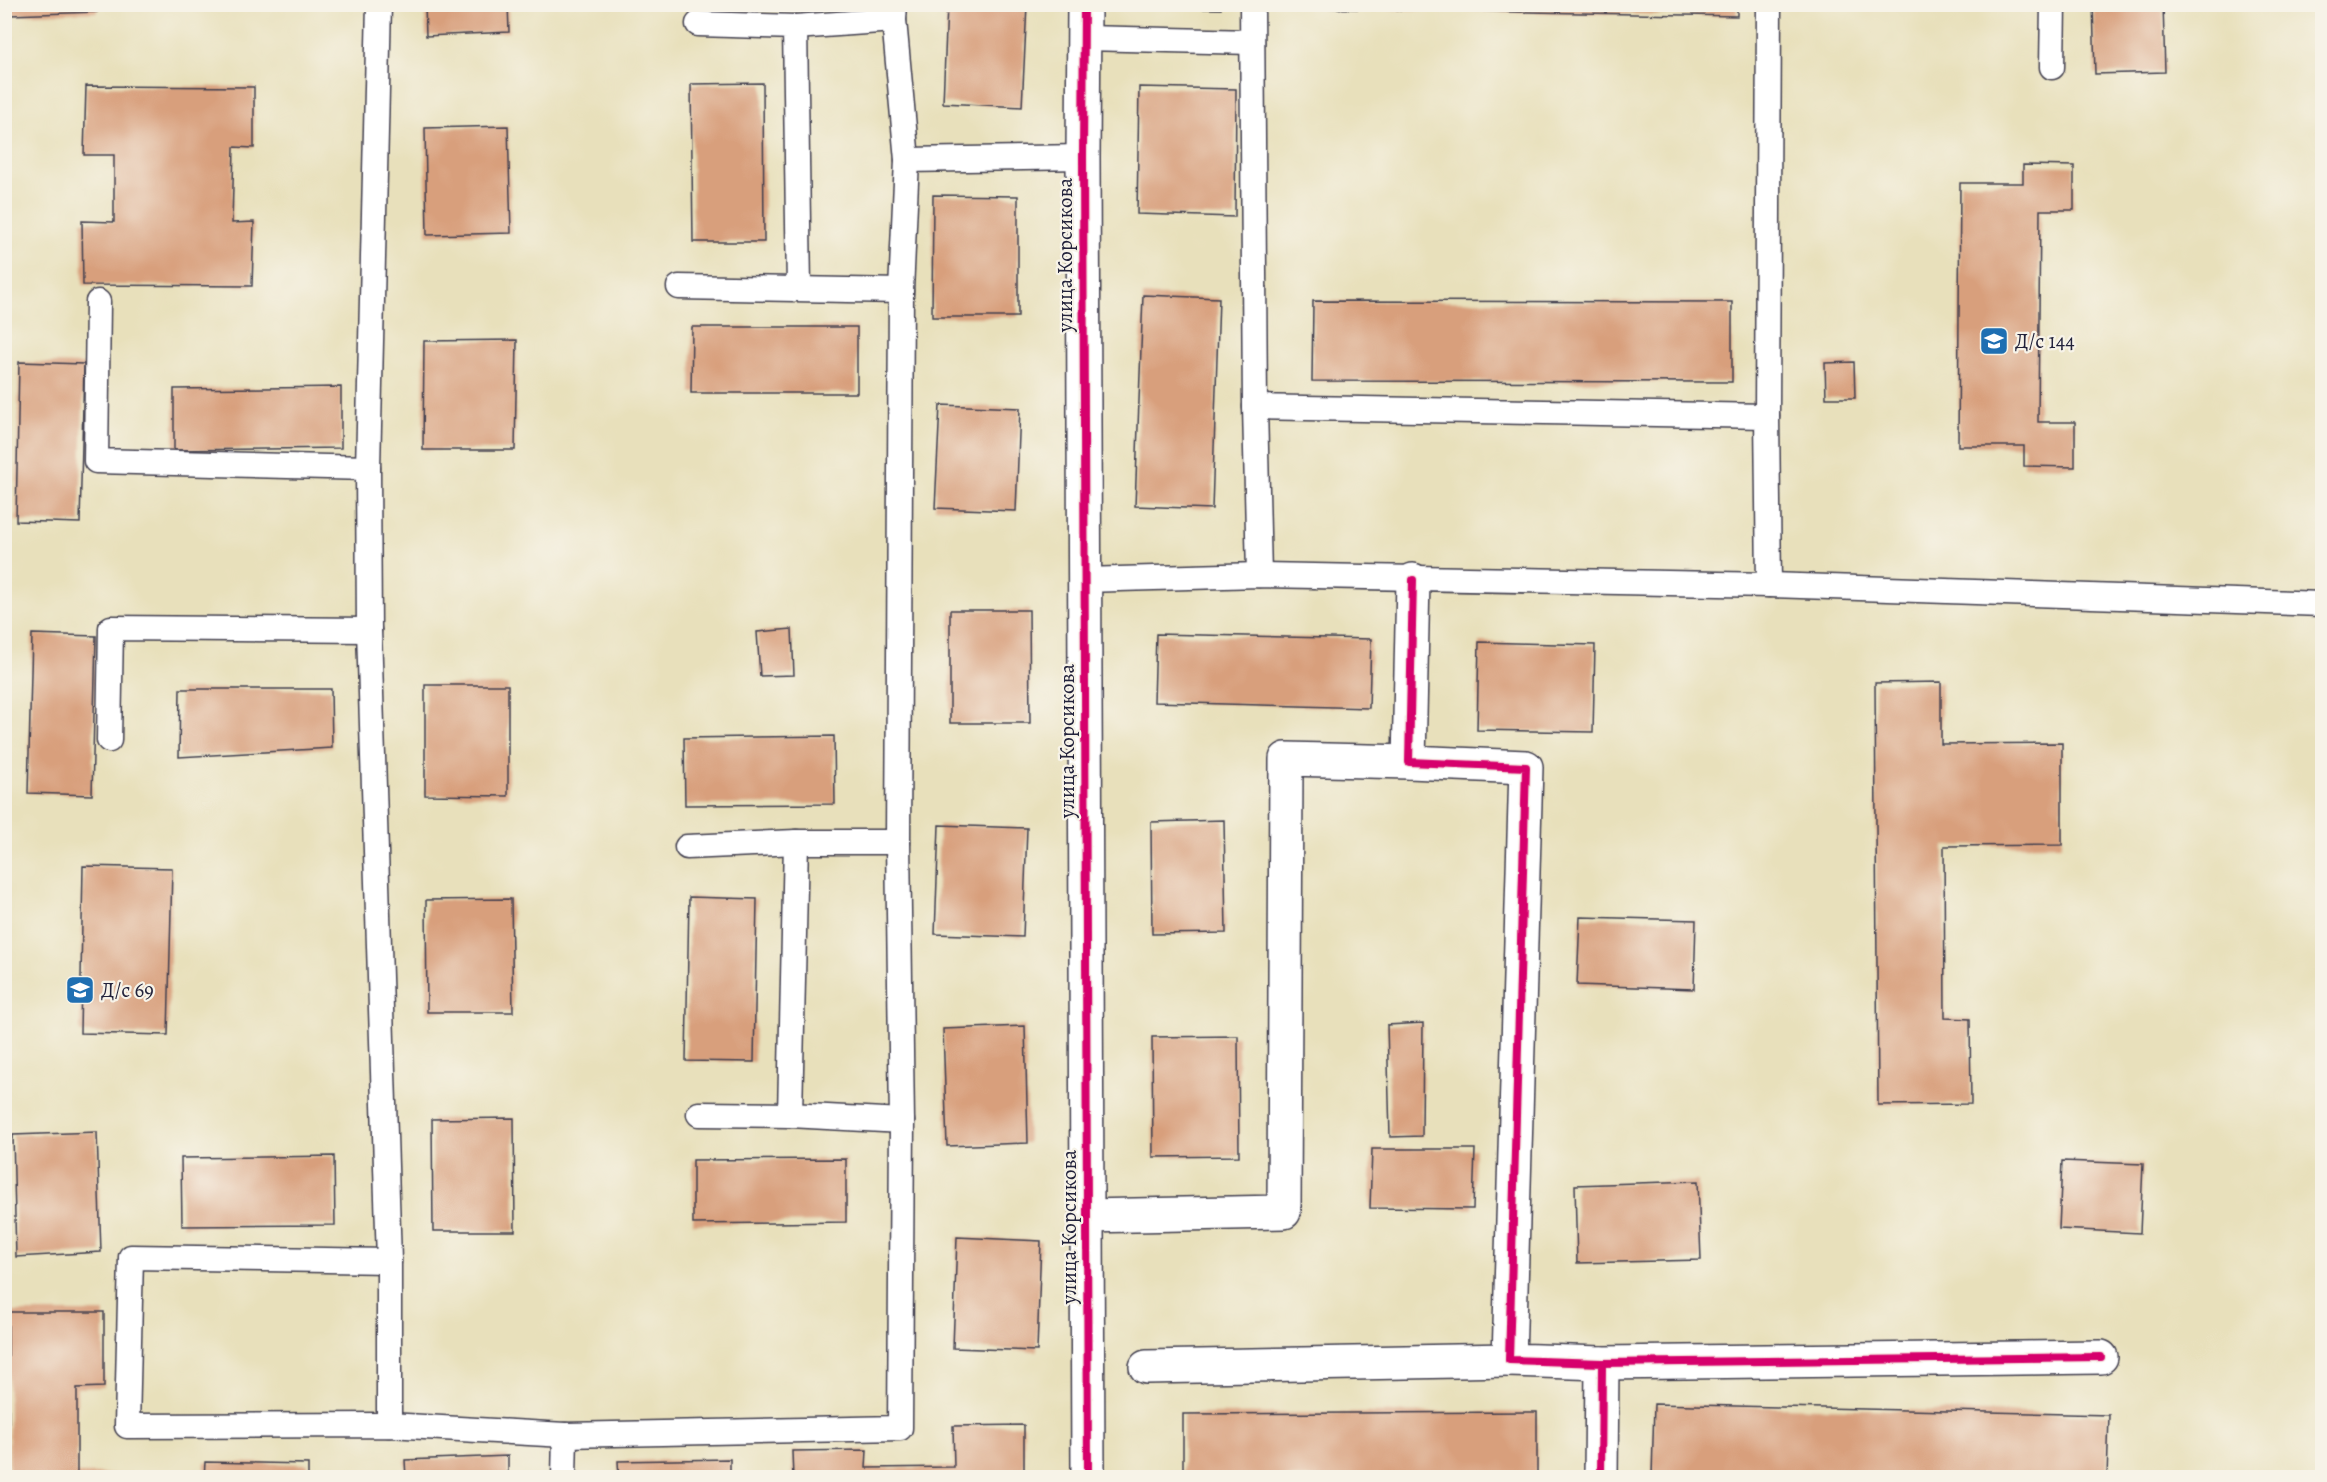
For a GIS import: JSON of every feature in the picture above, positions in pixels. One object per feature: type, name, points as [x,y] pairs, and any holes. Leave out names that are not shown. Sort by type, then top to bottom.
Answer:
[{"type":"street","name":"улица Корсикова","points":[[1084,4],[1088,1478]]},
{"type":"street","points":[[1409,762],[1413,580]]},
{"type":"street","points":[[1087,1216],[1284,1212],[1286,759],[1526,767],[1509,1360]]},
{"type":"street","points":[[1146,1367],[1509,1360],[1602,1362],[2101,1357]]},
{"type":"street","points":[[1601,1478],[1602,1362]]},
{"type":"lane","points":[[379,4],[368,468],[369,630],[388,1261],[389,1425]]},
{"type":"lane","points":[[1252,4],[1255,407],[1259,575]]},
{"type":"lane","points":[[1769,4],[1767,416],[1769,585]]},
{"type":"lane","points":[[2052,67],[2053,4]]},
{"type":"lane","points":[[388,1261],[130,1257],[127,1426],[389,1425],[565,1435],[900,1428],[902,1121],[898,842],[901,291],[907,160],[895,12],[795,27],[698,24]]},
{"type":"lane","points":[[795,27],[799,288]]},
{"type":"lane","points":[[1084,38],[1252,42]]},
{"type":"lane","points":[[907,160],[1083,157]]},
{"type":"lane","points":[[680,287],[901,291]]},
{"type":"lane","points":[[98,302],[96,461],[368,468]]},
{"type":"lane","points":[[1255,407],[1767,416]]},
{"type":"lane","points":[[1084,580],[1259,575],[1413,580],[1769,585],[2322,604]]},
{"type":"lane","points":[[109,740],[111,628],[369,630]]},
{"type":"lane","points":[[687,847],[898,842]]},
{"type":"lane","points":[[790,1115],[796,843]]},
{"type":"lane","points":[[699,1114],[790,1115],[902,1121]]},
{"type":"lane","points":[[564,1478],[565,1435]]},
{"type":"building","points":[[10,4],[97,4],[97,12],[10,15]]},
{"type":"building","points":[[425,4],[508,4],[509,32],[426,36]]},
{"type":"building","points":[[1133,4],[1221,4],[1221,9],[1133,8]]},
{"type":"building","points":[[1314,4],[1737,4],[1737,16],[1314,8]]},
{"type":"building","points":[[2093,4],[2163,4],[2165,72],[2095,74]]},
{"type":"building","points":[[947,5],[1027,5],[1022,107],[943,103]]},
{"type":"building","points":[[763,83],[764,242],[693,242],[691,84]]},
{"type":"building","points":[[86,86],[254,87],[254,148],[234,147],[232,223],[254,222],[252,286],[83,285],[82,221],[114,222],[114,155],[84,155]]},
{"type":"building","points":[[1139,87],[1236,89],[1235,217],[1137,214]]},
{"type":"building","points":[[508,126],[511,233],[427,235],[425,128]]},
{"type":"building","points":[[2023,165],[2074,166],[2074,210],[2040,210],[2038,422],[2075,422],[2075,467],[2024,466],[2024,446],[1958,446],[1960,183],[2023,183]]},
{"type":"building","points":[[933,195],[1018,196],[1018,317],[932,317]]},
{"type":"building","points":[[1143,295],[1219,298],[1212,509],[1135,506]]},
{"type":"building","points":[[1313,301],[1732,302],[1732,382],[1312,381]]},
{"type":"building","points":[[692,327],[857,327],[857,393],[691,393]]},
{"type":"building","points":[[517,340],[515,450],[423,450],[424,341]]},
{"type":"building","points":[[19,362],[84,364],[80,523],[16,521]]},
{"type":"building","points":[[1854,362],[1855,398],[1826,398],[1825,363]]},
{"type":"building","points":[[341,387],[341,448],[174,450],[174,389]]},
{"type":"building","points":[[940,405],[1020,408],[1016,511],[935,508]]},
{"type":"building","points":[[950,610],[1029,610],[1030,723],[950,723]]},
{"type":"building","points":[[792,629],[794,675],[760,676],[757,632]]},
{"type":"building","points":[[32,634],[96,636],[92,795],[28,793]]},
{"type":"building","points":[[1156,634],[1371,639],[1369,708],[1154,702]]},
{"type":"building","points":[[1479,642],[1595,645],[1593,732],[1477,730]]},
{"type":"building","points":[[1941,682],[1941,744],[2062,743],[2062,845],[1944,846],[1945,1018],[1970,1019],[1971,1104],[1878,1105],[1875,683]]},
{"type":"building","points":[[425,685],[508,685],[508,796],[425,795]]},
{"type":"building","points":[[180,689],[331,689],[332,748],[179,757]]},
{"type":"building","points":[[834,736],[835,804],[685,805],[684,738]]},
{"type":"building","points":[[1224,820],[1226,933],[1152,934],[1151,822]]},
{"type":"building","points":[[939,825],[1027,828],[1023,937],[935,934]]},
{"type":"building","points":[[83,866],[172,868],[168,1035],[80,1033]]},
{"type":"building","points":[[689,897],[757,899],[754,1062],[686,1061]]},
{"type":"building","points":[[511,899],[513,1012],[427,1012],[426,900]]},
{"type":"building","points":[[1580,917],[1696,920],[1694,989],[1577,985]]},
{"type":"building","points":[[1423,1023],[1422,1136],[1390,1137],[1387,1025]]},
{"type":"building","points":[[1025,1026],[1028,1143],[947,1146],[943,1029]]},
{"type":"building","points":[[1238,1036],[1239,1156],[1153,1157],[1152,1037]]},
{"type":"building","points":[[514,1118],[515,1231],[433,1231],[432,1119]]},
{"type":"building","points":[[97,1132],[101,1252],[16,1257],[13,1135]]},
{"type":"building","points":[[1372,1149],[1475,1149],[1473,1209],[1370,1208]]},
{"type":"building","points":[[334,1156],[335,1225],[182,1226],[181,1158]]},
{"type":"building","points":[[846,1159],[846,1222],[693,1224],[693,1160]]},
{"type":"building","points":[[2062,1161],[2143,1164],[2140,1233],[2059,1229]]},
{"type":"building","points":[[1698,1181],[1701,1260],[1577,1263],[1575,1185]]},
{"type":"building","points":[[957,1237],[1041,1241],[1037,1351],[953,1348]]},
{"type":"building","points":[[8,1312],[104,1312],[104,1387],[77,1388],[77,1474],[118,1474],[118,1478],[9,1478]]},
{"type":"building","points":[[1654,1404],[2109,1415],[2107,1478],[1652,1476]]},
{"type":"building","points":[[1537,1412],[1537,1478],[1183,1478],[1183,1414]]},
{"type":"building","points":[[1024,1425],[1024,1478],[793,1478],[792,1451],[867,1450],[866,1468],[954,1467],[953,1426]]},
{"type":"building","points":[[508,1456],[508,1478],[406,1478],[405,1460]]},
{"type":"building","points":[[730,1459],[730,1478],[619,1478],[618,1461]]},
{"type":"building","points":[[205,1462],[308,1464],[308,1478],[204,1478]]},
{"type":"cycle path","points":[[1084,4],[1088,1478]]},
{"type":"cycle path","points":[[1413,580],[1409,762],[1526,767],[1509,1360],[1602,1363],[1601,1478]]},
{"type":"cycle path","points":[[1602,1363],[2101,1357]]},
{"type":"place","name":"Д/с 144","points":[[1994,341]]},
{"type":"place","name":"Д/с 69","points":[[80,990]]}]
